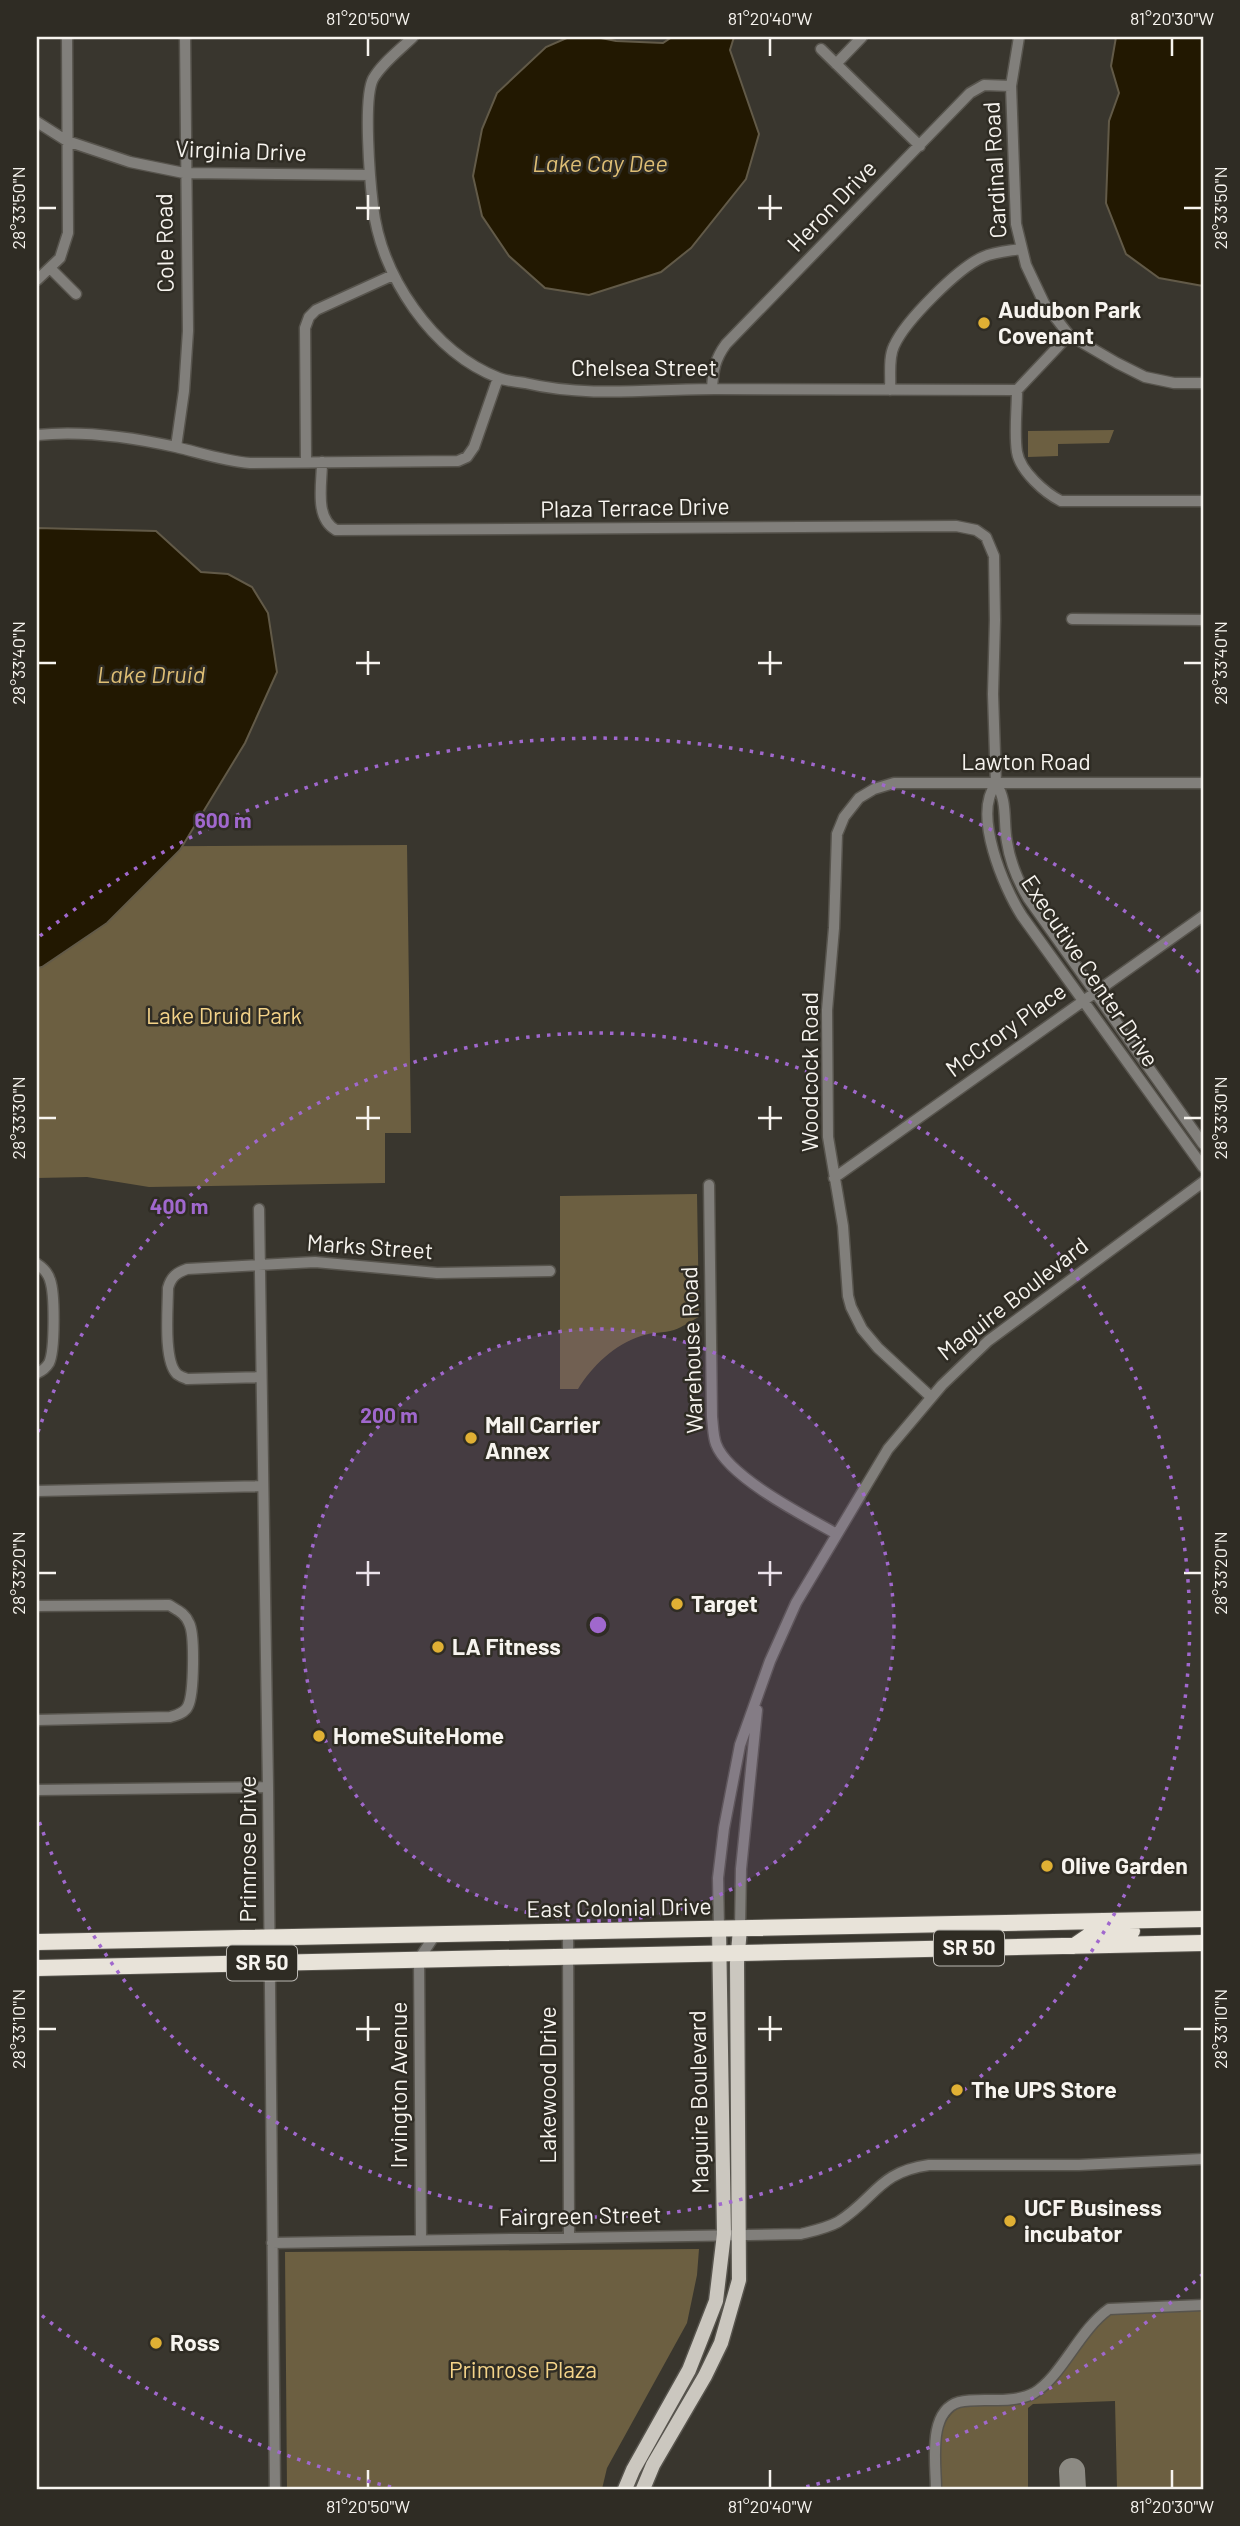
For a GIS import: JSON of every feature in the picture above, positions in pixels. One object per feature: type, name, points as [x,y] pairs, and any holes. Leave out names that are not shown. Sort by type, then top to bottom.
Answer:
[{"type":"highway","name":"East Colonial Drive","points":[[37,1942],[1203,1919]]},
{"type":"highway","points":[[1074,1946],[1093,1933],[1148,1930],[1162,1920]]},
{"type":"highway","points":[[920,1949],[935,1938],[1059,1937],[1079,1922]]},
{"type":"highway","name":"East Colonial Drive","points":[[37,1968],[1203,1943]]},
{"type":"main road","name":"Maguire Boulevard","points":[[625,2489],[689,2370],[716,2301],[724,2234],[719,1928]]},
{"type":"main road","name":"Maguire Boulevard","points":[[643,2489],[653,2465],[721,2343],[739,2280],[740,1928]]},
{"type":"street","points":[[37,280],[60,258],[68,233],[67,37]]},
{"type":"street","name":"Cole Road","points":[[176,447],[184,391],[188,331],[184,173],[185,37]]},
{"type":"street","name":"Chelsea Street","points":[[414,37],[382,69],[372,84],[369,102],[370,175],[375,223],[393,275],[418,317],[458,354],[499,377],[549,389],[598,393],[712,389],[1017,390]]},
{"type":"street","points":[[836,64],[862,37]]},
{"type":"street","name":"Cardinal Road","points":[[1019,37],[1011,86],[1016,224],[1020,248],[1044,303],[1069,335]]},
{"type":"street","points":[[821,49],[920,146]]},
{"type":"street","name":"Heron Drive","points":[[712,389],[713,368],[717,356],[726,344],[970,93],[984,85],[1011,86]]},
{"type":"street","name":"Virginia Drive","points":[[37,122],[67,141],[130,162],[184,173],[370,175]]},
{"type":"street","points":[[890,390],[894,346],[941,289],[969,264],[985,256],[1020,248]]},
{"type":"street","points":[[50,268],[76,294]]},
{"type":"street","points":[[306,462],[305,328],[309,317],[316,310],[393,275]]},
{"type":"street","points":[[1203,383],[1174,383],[1145,377],[1069,335],[1017,390],[1017,454],[1023,467],[1051,496],[1061,501],[1203,501]]},
{"type":"street","points":[[37,435],[60,432],[117,436],[176,447],[229,461],[250,463],[458,461],[467,457],[474,447],[499,377]]},
{"type":"street","name":"Plaza Terrace Drive","points":[[321,462],[321,510],[324,520],[336,530],[964,526],[986,537],[994,556]]},
{"type":"street","name":"Executive Center Drive","points":[[994,556],[993,694],[996,783],[1003,796],[1007,845],[1022,886],[1203,1144]]},
{"type":"street","points":[[1072,619],[1203,620]]},
{"type":"street","name":"Lawton Road","points":[[855,802],[869,792],[894,783],[1203,783]]},
{"type":"street","name":"Executive Center Drive","points":[[996,783],[989,796],[989,821],[993,850],[1004,883],[1022,916],[1203,1167]]},
{"type":"street","name":"Woodcock Road","points":[[855,802],[841,822],[835,848],[835,917],[827,1010],[826,1076],[828,1137],[843,1226],[848,1296],[850,1307],[862,1329],[878,1348],[931,1397]]},
{"type":"street","name":"McCrory Place","points":[[834,1178],[1203,916]]},
{"type":"street","name":"Maguire Boulevard","points":[[719,1928],[718,1878],[724,1828],[740,1745],[770,1661],[796,1603],[888,1450],[931,1397],[988,1341],[1203,1182]]},
{"type":"street","name":"Warehouse Road","points":[[709,1185],[712,1417],[716,1445],[730,1465],[752,1483],[837,1534]]},
{"type":"street","name":"Primrose Drive","points":[[259,1209],[275,2489]]},
{"type":"street","name":"Marks Street","points":[[261,1377],[187,1379],[177,1375],[169,1354],[167,1289],[177,1272],[187,1269],[316,1262],[437,1273],[550,1271]]},
{"type":"street","points":[[37,1264],[45,1269],[51,1281],[52,1353],[43,1370],[37,1373]]},
{"type":"street","points":[[37,1491],[262,1486]]},
{"type":"street","points":[[37,1606],[169,1605],[183,1612],[190,1623],[192,1634],[191,1691],[189,1705],[183,1712],[170,1717],[37,1720]]},
{"type":"street","name":"Maguire Boulevard","points":[[740,1928],[741,1868],[754,1759],[757,1697]]},
{"type":"street","points":[[37,1790],[268,1787]]},
{"type":"street","name":"Lakewood Drive","points":[[568,1932],[569,2238]]},
{"type":"street","points":[[419,1959],[435,1935]]},
{"type":"street","name":"Irvington Avenue","points":[[419,1959],[421,2239]]},
{"type":"street","name":"Fairgreen Street","points":[[272,2243],[801,2234],[836,2223],[888,2177],[909,2168],[929,2165],[1079,2165],[1203,2159]]},
{"type":"street","points":[[936,2489],[936,2434],[946,2410],[958,2402],[1015,2399],[1033,2393],[1047,2381],[1097,2318],[1109,2309],[1203,2305]]},
{"type":"green space","points":[[1114,430],[1109,443],[1058,444],[1058,456],[1028,457],[1028,431]]},
{"type":"green space","name":"Lake Druid Park","points":[[407,845],[411,1133],[385,1133],[385,1183],[149,1187],[87,1177],[37,1178],[37,847]]},
{"type":"green space","points":[[697,1194],[699,1317],[674,1330],[645,1335],[622,1344],[590,1372],[578,1389],[560,1389],[560,1196]]},
{"type":"green space","name":"Primrose Plaza","points":[[699,2249],[697,2275],[687,2323],[607,2468],[602,2489],[287,2489],[285,2252]]},
{"type":"green space","points":[[1203,2307],[1203,2489],[1117,2489],[1115,2401],[1033,2404],[1028,2408],[1028,2489],[942,2489],[940,2441],[947,2420],[954,2411],[965,2404],[1022,2403],[1095,2326],[1114,2310]]},
{"type":"water","name":"Lake Cay Dee","points":[[569,37],[663,43],[672,37],[734,37],[730,50],[759,134],[746,179],[691,248],[661,272],[589,295],[545,288],[509,256],[482,216],[473,176],[482,129],[497,93],[546,47]]},
{"type":"water","points":[[1116,37],[1203,37],[1203,286],[1159,278],[1126,254],[1106,203],[1109,121],[1119,93],[1111,66]]},
{"type":"water","name":"Lake Druid","points":[[37,528],[156,531],[201,572],[228,574],[252,587],[268,613],[277,672],[245,743],[180,850],[107,923],[37,968]]},
{"type":"taxiway","points":[[1072,2471],[1073,2489]]},
{"type":"place","name":"Audubon Park Covenant","points":[[984,323]]},
{"type":"place","name":"Mall Carrier Annex","points":[[471,1438]]},
{"type":"place","name":"Target","points":[[677,1604]]},
{"type":"place","name":"LA Fitness","points":[[438,1647]]},
{"type":"place","name":"HomeSuiteHome","points":[[319,1736]]},
{"type":"place","name":"Olive Garden","points":[[1047,1866]]},
{"type":"place","name":"The UPS Store","points":[[957,2090]]},
{"type":"place","name":"UCF Business incubator","points":[[1010,2221]]},
{"type":"place","name":"Ross","points":[[156,2343]]}]
